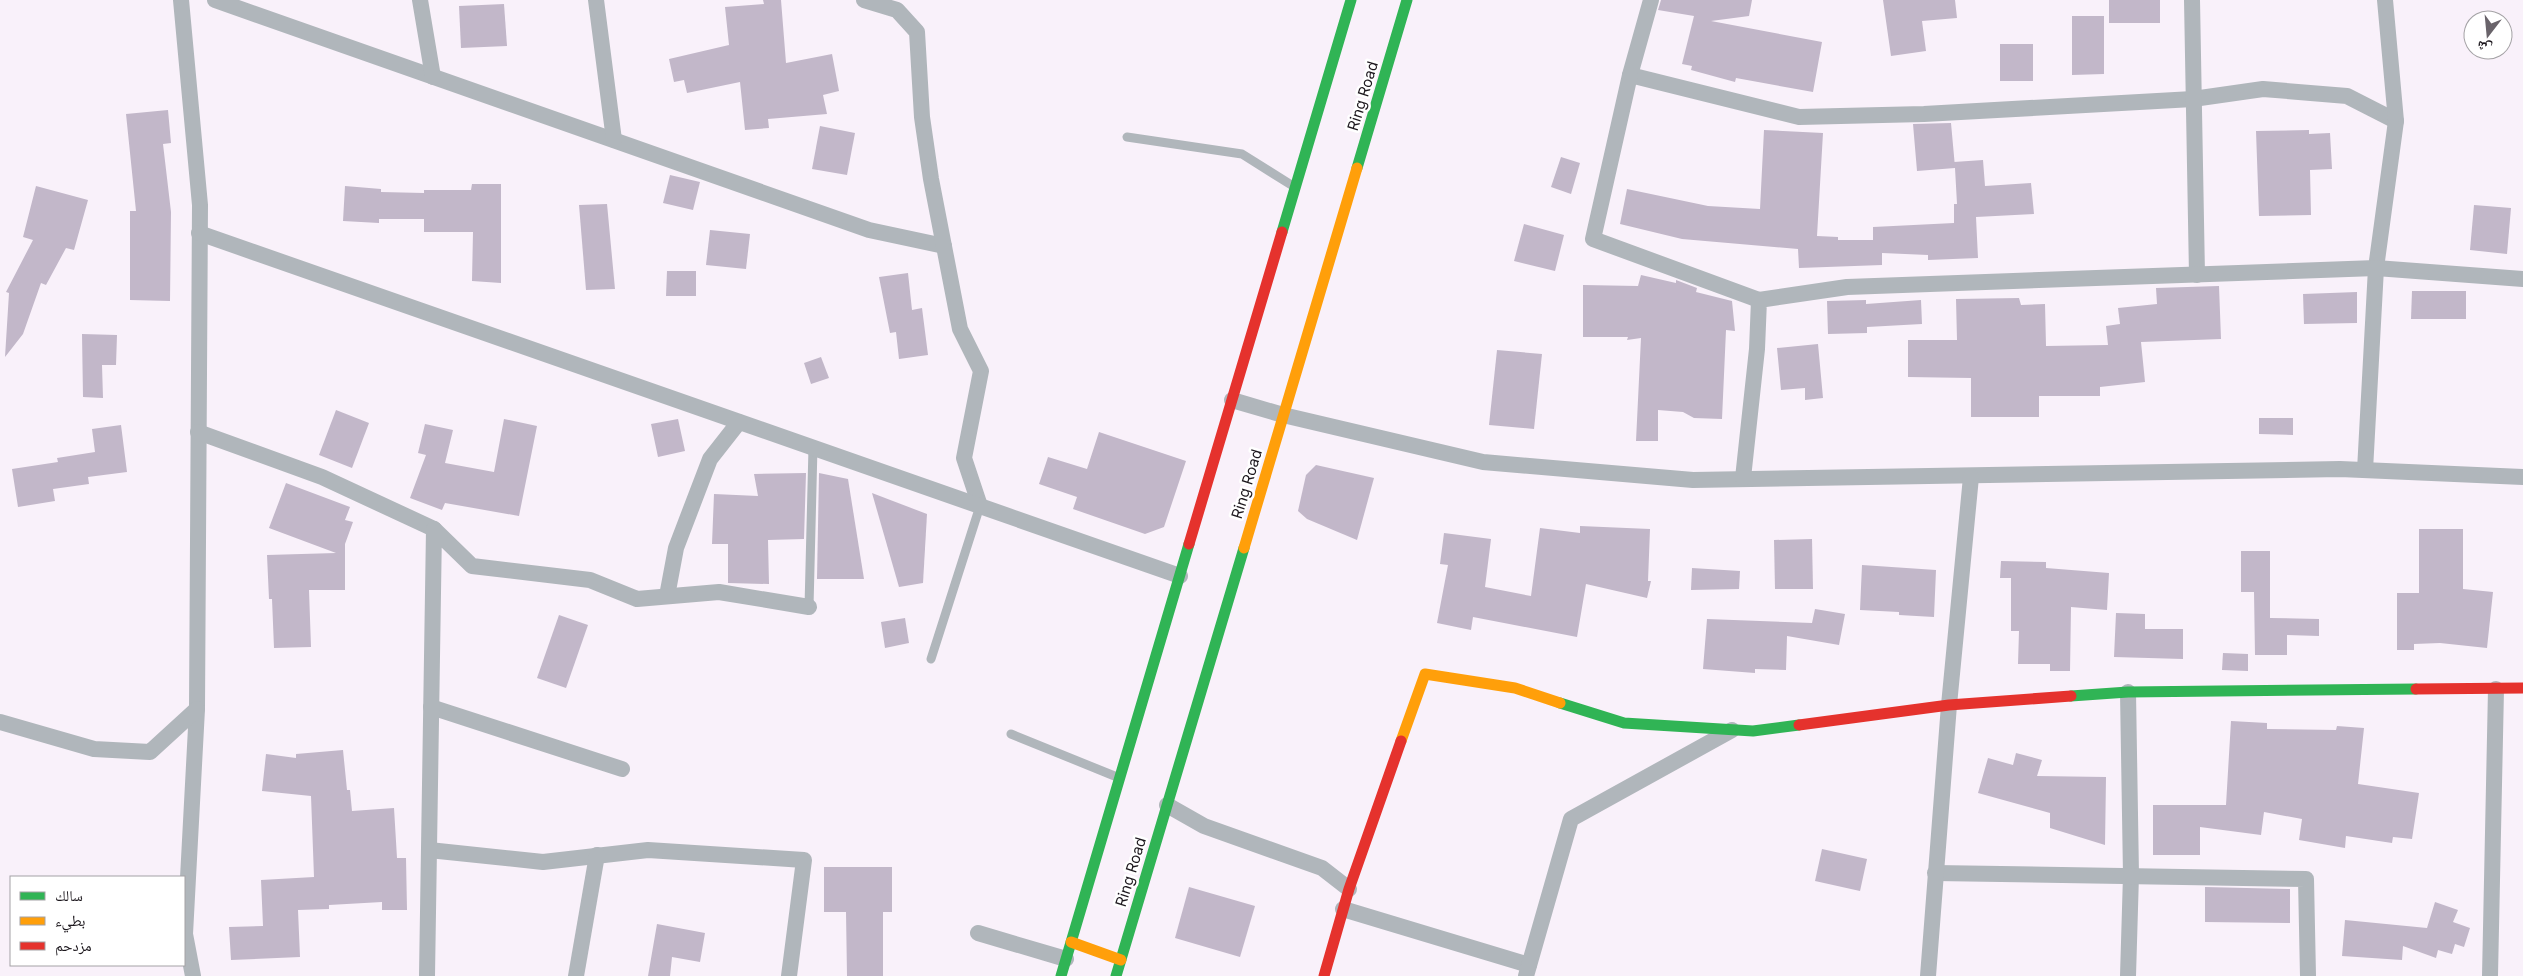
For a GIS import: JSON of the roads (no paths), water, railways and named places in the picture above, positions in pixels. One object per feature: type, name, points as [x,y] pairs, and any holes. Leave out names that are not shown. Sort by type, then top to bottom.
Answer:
[{"type":"main road","points":[[1061,976],[1351,0]]},
{"type":"main road","name":"Ring Road","points":[[1116,976],[1407,0]]},
{"type":"main road","points":[[1324,976],[1349,890],[1425,674],[1515,688],[1624,723],[1753,731],[1949,705],[2128,692],[2523,688]]},
{"type":"main road","points":[[1071,942],[1121,960]]},
{"type":"street","points":[[181,0],[200,205],[197,708],[186,934],[193,976]]},
{"type":"street","points":[[215,0],[869,230],[944,246]]},
{"type":"street","points":[[420,0],[434,77]]},
{"type":"street","points":[[596,0],[614,140]]},
{"type":"street","points":[[864,0],[897,10],[917,32],[922,117],[944,246],[960,329],[981,371],[964,458],[980,506]]},
{"type":"street","points":[[1650,0],[1630,75],[1593,239],[1759,300],[1847,287],[2376,268],[2523,279]]},
{"type":"street","points":[[2192,0],[2197,275]]},
{"type":"street","points":[[2365,470],[2376,268],[2396,121],[2385,0]]},
{"type":"street","points":[[1630,75],[1799,117],[1924,114],[2193,99],[2263,89],[2347,96],[2396,121]]},
{"type":"street","points":[[199,233],[1180,576]]},
{"type":"street","points":[[1743,478],[1757,349],[1759,300]]},
{"type":"street","points":[[1232,400],[1284,415],[1483,462],[1693,480],[1971,477],[2340,469],[2523,477]]},
{"type":"street","points":[[666,596],[676,548],[710,459],[739,422]]},
{"type":"street","points":[[198,432],[322,477],[434,529],[472,566],[590,580],[637,599],[719,592],[809,607]]},
{"type":"street","points":[[1928,976],[1949,705],[1971,477]]},
{"type":"street","points":[[427,976],[434,529]]},
{"type":"street","points":[[2490,976],[2496,689]]},
{"type":"street","points":[[2128,692],[2131,875],[2128,976]]},
{"type":"street","points":[[431,707],[622,769]]},
{"type":"street","points":[[0,722],[94,749],[150,752],[197,708]]},
{"type":"street","points":[[1343,909],[1528,970],[1571,818],[1732,730]]},
{"type":"street","points":[[1167,805],[1204,826],[1322,868],[1349,890]]},
{"type":"street","points":[[429,850],[543,862],[648,850],[804,860],[789,976]]},
{"type":"street","points":[[576,976],[597,855]]},
{"type":"street","points":[[1935,873],[2131,875],[2306,880],[2308,976]]},
{"type":"street","points":[[978,933],[1066,959]]},
{"type":"lane","points":[[1126,137],[1242,154],[1295,187]]},
{"type":"lane","points":[[809,607],[814,448]]},
{"type":"lane","points":[[931,659],[980,506]]},
{"type":"lane","points":[[1010,734],[1120,778]]}]
